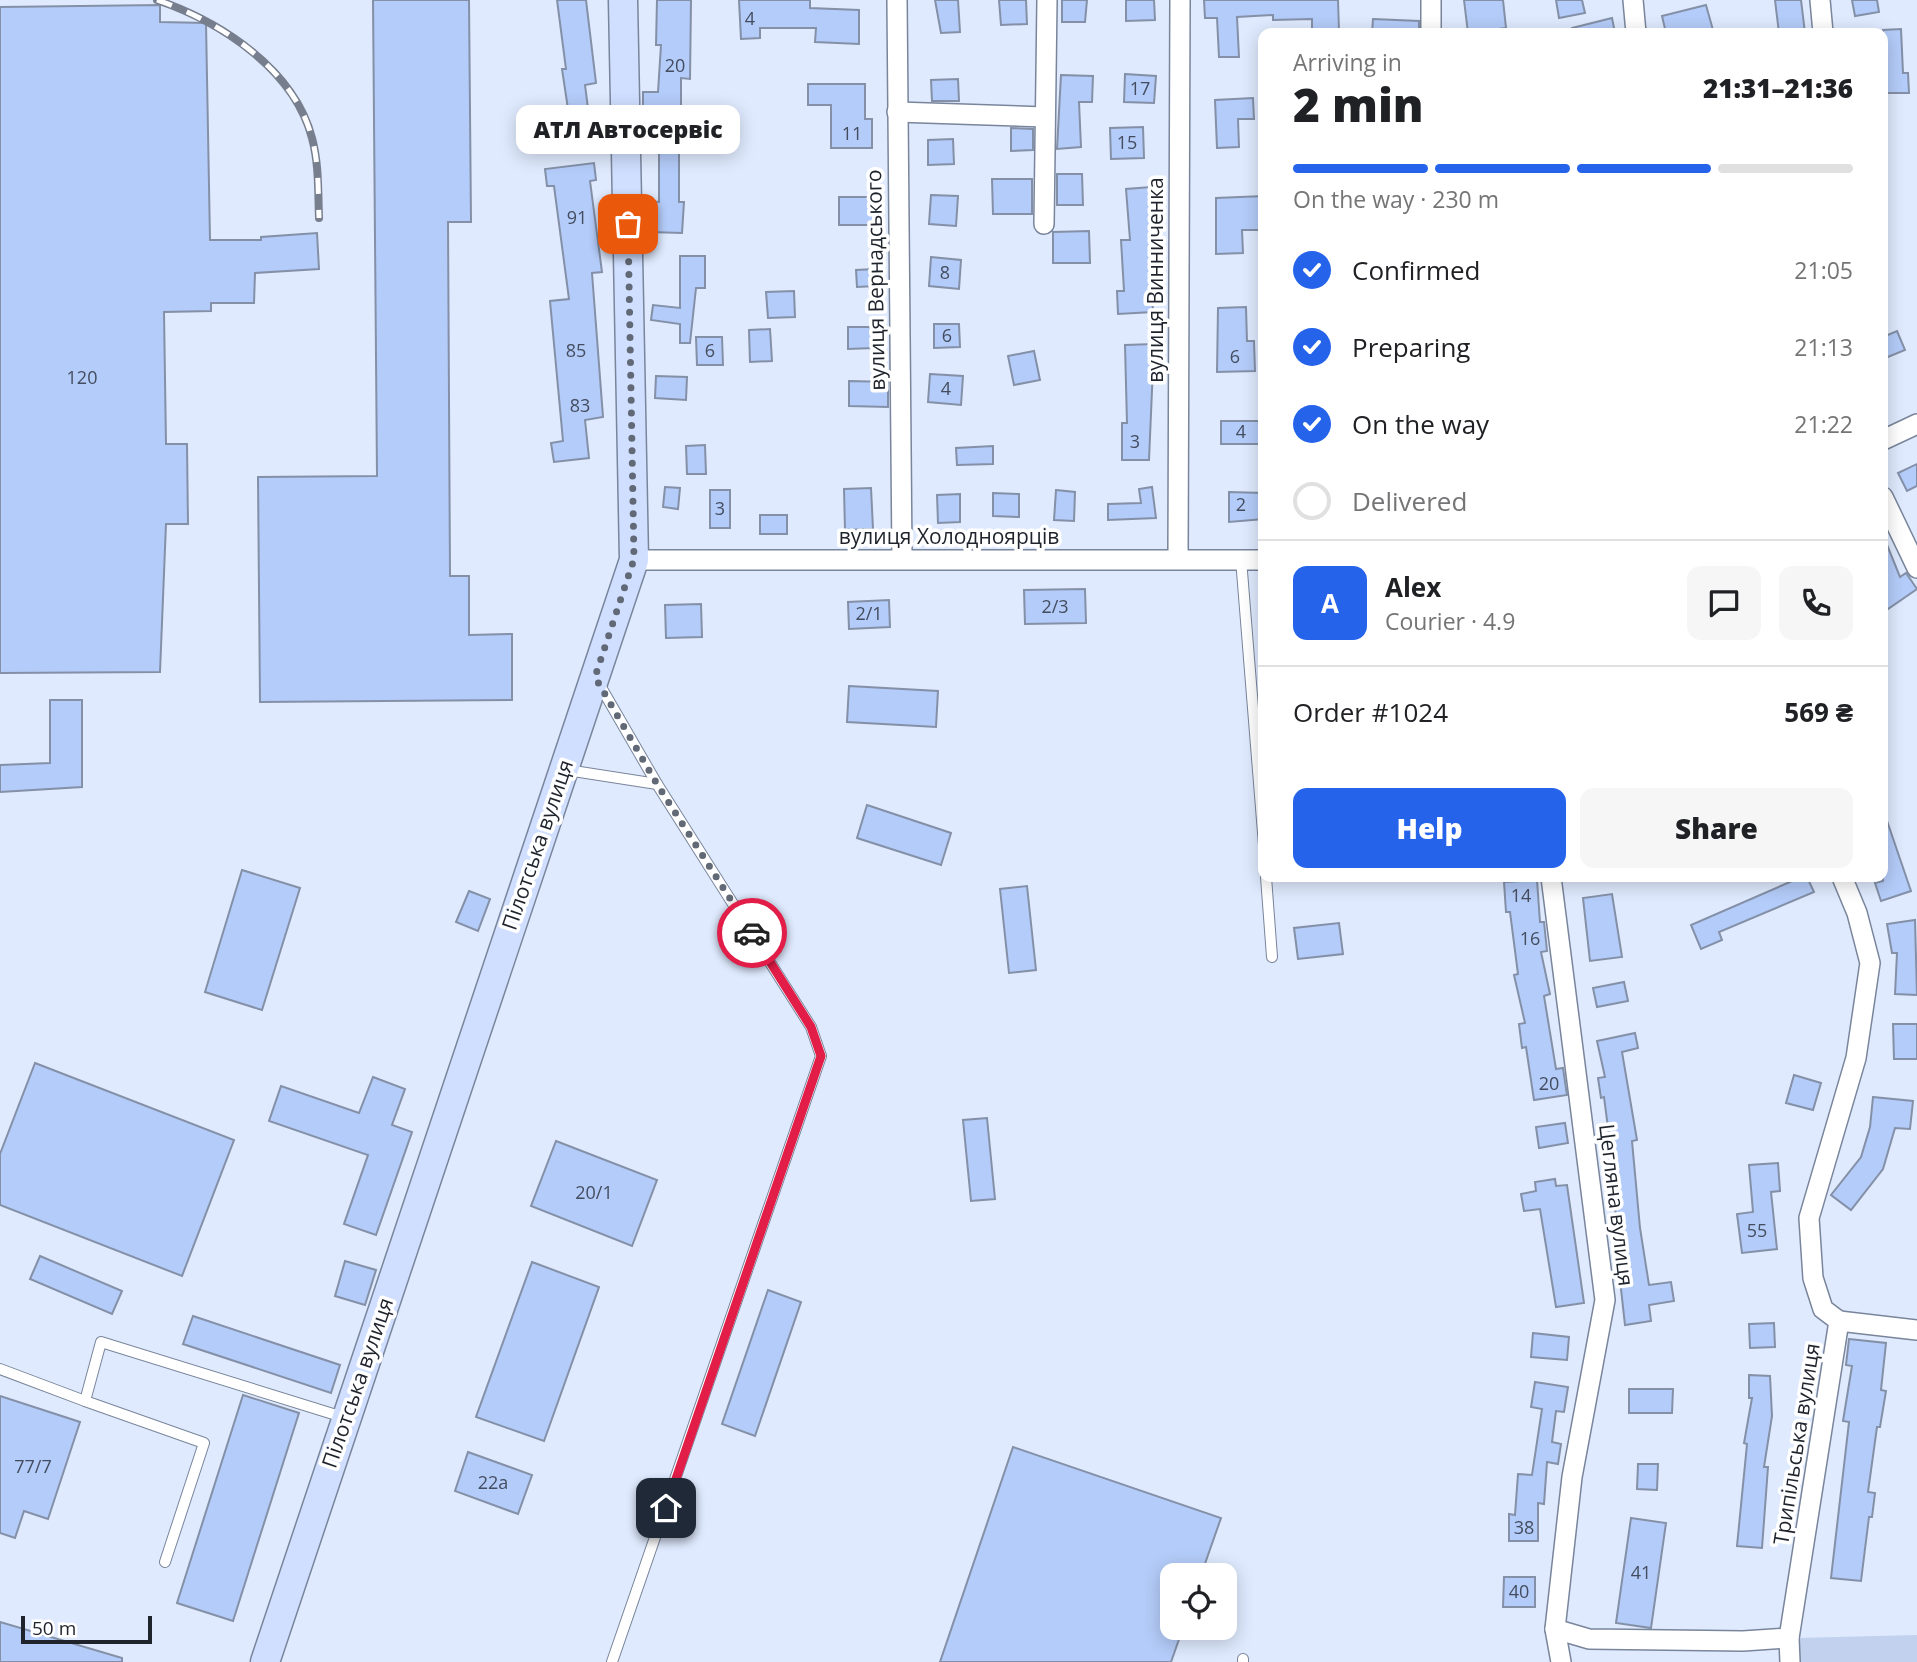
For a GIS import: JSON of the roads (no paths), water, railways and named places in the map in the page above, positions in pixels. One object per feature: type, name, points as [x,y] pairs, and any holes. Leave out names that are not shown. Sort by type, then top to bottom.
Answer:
[{"type":"street","name":"Пілотська вулиця","points":[[265,1662],[634,559],[623,0]]},
{"type":"street","name":"вулиця Вернадського","points":[[897,0],[902,559]]},
{"type":"street","points":[[1044,223],[1047,0]]},
{"type":"street","name":"вулиця Винниченка","points":[[1178,559],[1180,0]]},
{"type":"street","points":[[1431,0],[1432,28]]},
{"type":"street","points":[[1633,0],[1636,28]]},
{"type":"street","points":[[1820,0],[1823,28]]},
{"type":"street","points":[[897,112],[1045,117]]},
{"type":"street","points":[[1888,438],[1917,424]]},
{"type":"street","points":[[1888,507],[1917,568]]},
{"type":"street","name":"вулиця Холодноярців","points":[[634,559],[1258,560]]},
{"type":"street","name":"Цегляна вулиця","points":[[1551,882],[1605,1300],[1572,1477],[1555,1629],[1561,1662]]},
{"type":"street","name":"Трипільська вулиця","points":[[1790,1662],[1789,1638],[1839,1321],[1823,1309],[1813,1278],[1809,1218],[1856,1058],[1870,963],[1857,913],[1844,882]]},
{"type":"street","points":[[1839,1321],[1917,1330]]},
{"type":"street","points":[[1555,1629],[1590,1639],[1743,1642],[1789,1638]]},
{"type":"lane","points":[[1241,559],[1258,770]]},
{"type":"lane","points":[[595,677],[657,784],[811,1027],[821,1056],[612,1662]]},
{"type":"lane","points":[[564,770],[657,784]]},
{"type":"lane","points":[[1266,882],[1272,957]]},
{"type":"lane","points":[[85,1401],[101,1342],[346,1418]]},
{"type":"lane","points":[[0,1369],[204,1443],[165,1562]]},
{"type":"railway","points":[[157,0],[206,21],[229,35],[252,51],[289,90],[303,113],[312,138],[317,168],[319,218]]},
{"type":"place","name":"АТЛ Автосервіс","points":[[628,224]]}]
